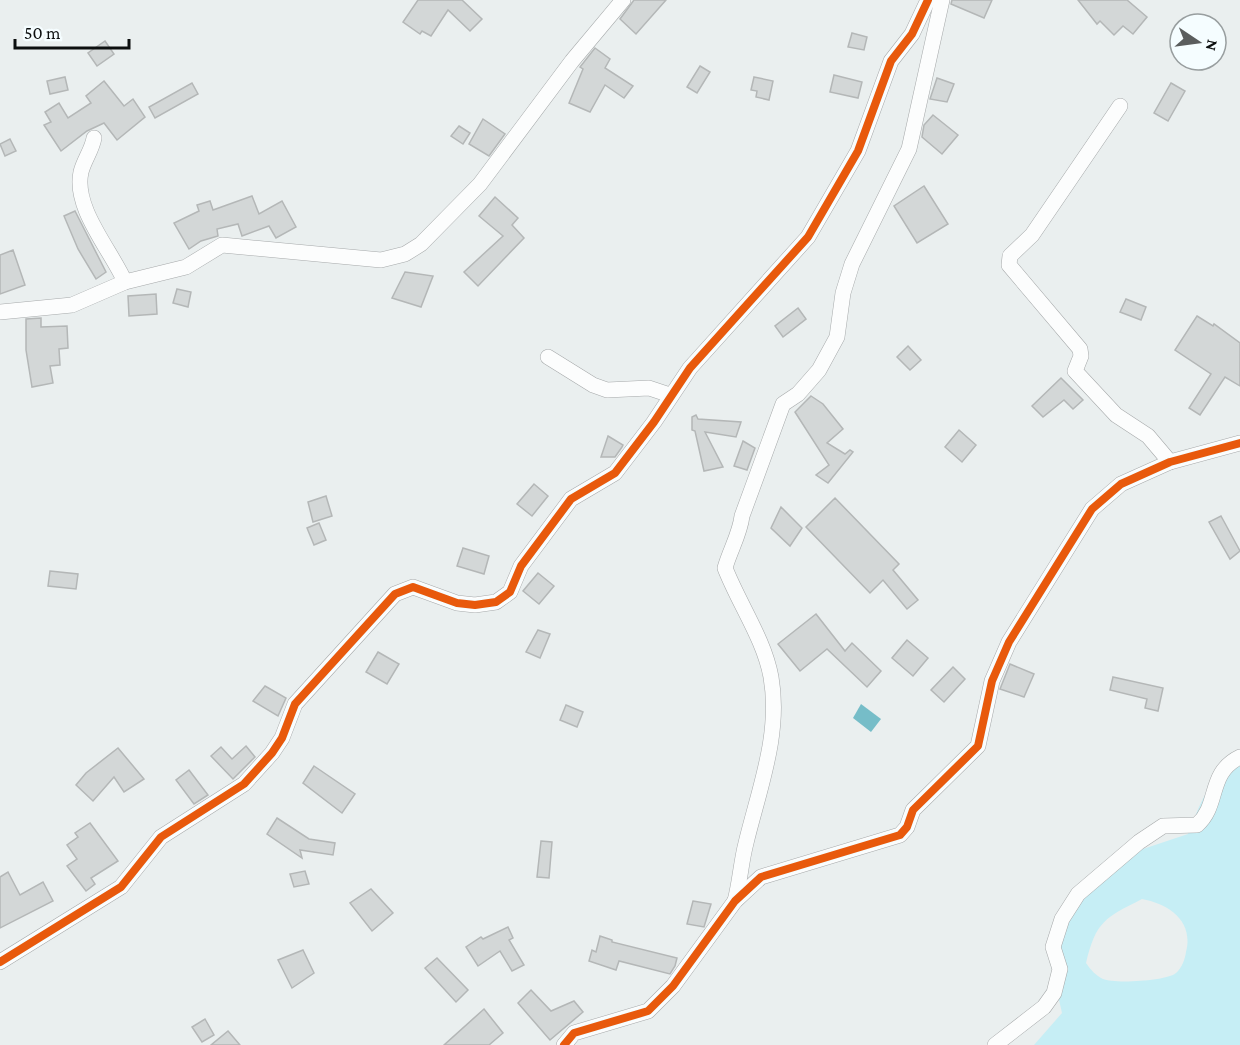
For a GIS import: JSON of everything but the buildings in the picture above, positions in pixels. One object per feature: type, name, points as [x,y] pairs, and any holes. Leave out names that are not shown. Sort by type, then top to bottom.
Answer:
[{"type":"street","points":[[0,312],[72,305],[124,282],[186,267],[222,245],[381,260],[405,254],[421,244],[480,184],[572,61],[623,0]]},
{"type":"street","points":[[0,962],[121,887],[161,837],[244,784],[272,753],[282,738],[295,704],[394,594],[413,587],[457,603],[475,605],[496,602],[510,592],[521,566],[571,499],[615,473],[654,422],[670,394],[690,368],[808,237],[858,151],[891,62],[912,34],[928,0]]},
{"type":"street","points":[[735,901],[745,845],[768,758],[773,711],[771,676],[758,639],[724,568],[731,546],[740,532],[742,516],[783,404],[798,394],[819,370],[837,337],[843,292],[852,264],[909,149],[942,0]]},
{"type":"street","points":[[1120,106],[1032,235],[1011,256],[1009,265],[1080,349],[1081,356],[1075,371],[1116,414],[1148,436],[1170,462]]},
{"type":"street","points":[[94,138],[93,148],[81,171],[83,205],[124,282]]},
{"type":"street","points":[[548,357],[593,385],[608,390],[649,388],[670,394]]},
{"type":"street","points":[[564,1045],[574,1033],[648,1011],[673,986],[735,901],[761,877],[900,835],[907,826],[913,810],[978,746],[992,681],[1009,642],[1092,509],[1121,484],[1170,462],[1240,443]]},
{"type":"street","points":[[995,1045],[1044,1007],[1054,993],[1060,969],[1053,947],[1062,919],[1078,894],[1139,842],[1162,826],[1197,825],[1206,818],[1218,775],[1240,757]]},
{"type":"shaded area","points":[[1240,766],[1240,1045],[1034,1045],[1062,1013],[1049,955],[1067,907],[1131,853],[1188,834],[1206,793],[1219,777]],"holes":[[[1142,899],[1170,910],[1183,923],[1188,941],[1180,969],[1171,976],[1140,981],[1109,981],[1098,976],[1086,963],[1098,929],[1104,922],[1129,905]]]},
{"type":"water","points":[[861,704],[881,719],[871,732],[853,718]]},
{"type":"cycle path","points":[[0,962],[121,887],[161,837],[244,784],[272,753],[282,738],[295,704],[395,594],[413,587],[457,603],[475,605],[496,602],[510,592],[521,566],[571,499],[615,473],[654,422],[690,368],[808,237],[858,151],[891,61],[912,34],[928,0]]},
{"type":"cycle path","points":[[564,1045],[574,1033],[648,1011],[673,986],[735,901],[761,877],[900,835],[907,827],[913,810],[978,746],[992,681],[1009,642],[1092,509],[1121,484],[1170,462],[1240,443]]}]
